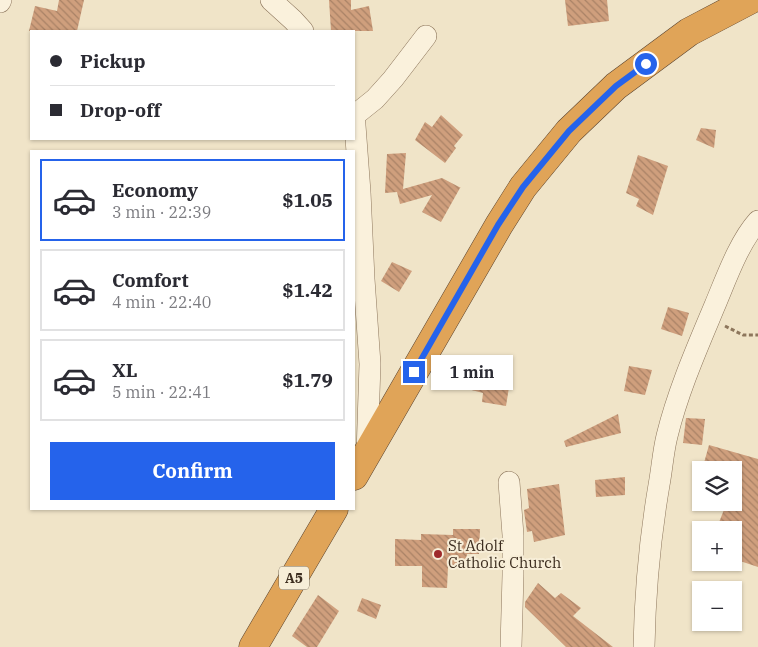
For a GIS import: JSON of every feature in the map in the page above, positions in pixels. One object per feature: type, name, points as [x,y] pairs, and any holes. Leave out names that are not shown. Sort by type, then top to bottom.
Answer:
[{"type":"highway","points":[[360,465],[498,225],[523,187],[569,131],[616,86],[689,32],[750,0]]},
{"type":"highway","name":"A5","points":[[253,647],[333,510]]},
{"type":"street","points":[[271,0],[301,30]]},
{"type":"street","points":[[355,113],[375,99],[414,54],[426,36]]},
{"type":"street","points":[[355,127],[370,364],[360,465]]},
{"type":"street","points":[[644,647],[655,511],[667,437],[682,384],[710,316],[736,256],[753,226],[758,221]]},
{"type":"street","points":[[509,482],[513,575],[511,647]]},
{"type":"path","points":[[710,316],[743,335],[758,335]]},
{"type":"building","points":[[59,0],[84,0],[77,30],[29,31],[35,6],[57,11]]},
{"type":"building","points":[[329,0],[351,0],[351,10],[369,6],[373,31],[331,30]]},
{"type":"building","points":[[565,0],[607,0],[609,21],[568,26]]},
{"type":"building","points":[[441,115],[463,135],[454,146],[456,148],[445,163],[415,140],[425,122],[432,127]]},
{"type":"building","points":[[701,128],[716,130],[714,148],[696,140]]},
{"type":"building","points":[[406,153],[403,189],[442,178],[461,188],[441,222],[422,212],[432,195],[400,204],[397,192],[385,193],[387,154]]},
{"type":"building","points":[[638,155],[668,166],[653,215],[636,206],[639,199],[626,193]]},
{"type":"building","points":[[392,262],[412,271],[399,292],[381,281]]},
{"type":"building","points":[[668,307],[689,313],[682,336],[661,329]]},
{"type":"building","points":[[629,366],[652,370],[645,395],[624,391]]},
{"type":"building","points":[[463,369],[496,374],[496,380],[510,381],[506,406],[482,402],[483,393],[460,387]]},
{"type":"building","points":[[618,414],[621,433],[566,447],[564,441]]},
{"type":"building","points":[[686,418],[705,419],[702,445],[683,443]]},
{"type":"building","points":[[709,445],[758,459],[758,567],[742,562],[742,521],[720,521],[723,511],[742,511],[742,461],[705,461]]},
{"type":"building","points":[[625,477],[625,495],[596,497],[595,480]]},
{"type":"building","points":[[559,484],[565,535],[534,542],[532,531],[527,532],[524,511],[529,508],[527,489]]},
{"type":"building","points":[[453,529],[480,529],[479,554],[467,554],[466,567],[448,567],[447,588],[422,587],[422,566],[395,566],[395,539],[421,540],[421,534],[453,535]]},
{"type":"building","points":[[538,583],[555,598],[561,593],[581,608],[573,616],[613,647],[566,647],[525,607],[525,602]]},
{"type":"building","points":[[318,595],[339,611],[317,647],[307,647],[292,636]]},
{"type":"building","points":[[362,598],[381,605],[376,619],[357,611]]},
{"type":"place","name":"St Adolf Catholic Church","points":[[438,554]]},
{"type":"route","points":[[414,372],[498,225],[523,187],[569,131],[616,86],[646,64]]}]
